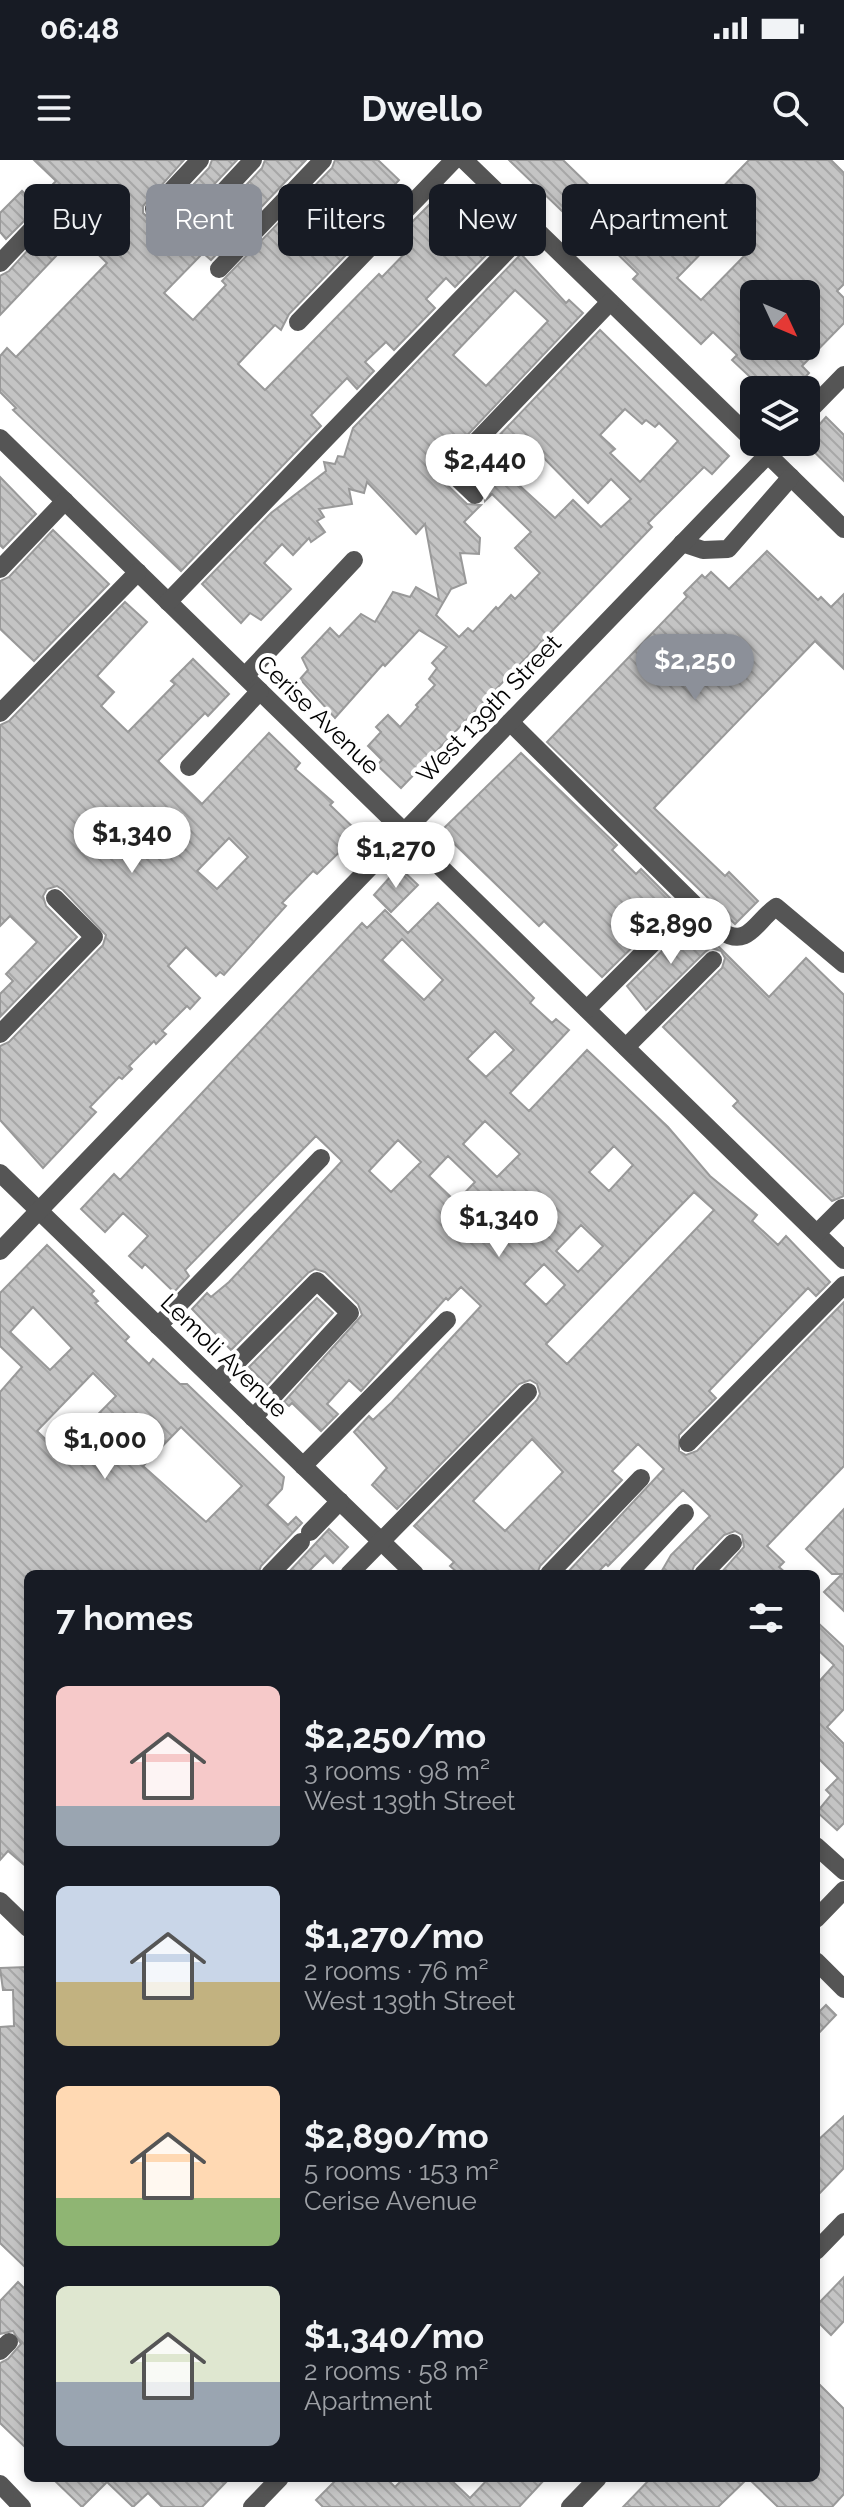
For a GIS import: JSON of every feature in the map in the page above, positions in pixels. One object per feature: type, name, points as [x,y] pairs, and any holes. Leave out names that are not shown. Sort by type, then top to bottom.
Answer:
[{"type":"street","points":[[177,184],[200,160]]},
{"type":"street","points":[[231,184],[253,160]]},
{"type":"street","points":[[219,269],[323,160]]},
{"type":"street","points":[[298,322],[464,161],[488,184]]},
{"type":"street","points":[[0,263],[24,238]]},
{"type":"street","points":[[546,239],[740,423]]},
{"type":"street","points":[[168,602],[502,256]]},
{"type":"street","points":[[475,495],[449,470],[610,302]]},
{"type":"street","points":[[820,400],[844,375]]},
{"type":"street","name":"Cerise Avenue","points":[[1,442],[844,1260]]},
{"type":"street","name":"West 139th Street","points":[[0,1251],[682,543],[755,456]]},
{"type":"street","points":[[773,456],[844,529]]},
{"type":"street","points":[[682,543],[703,550],[728,549],[791,477]]},
{"type":"street","points":[[0,569],[65,501]]},
{"type":"street","points":[[245,676],[354,560]]},
{"type":"street","points":[[0,713],[138,572]]},
{"type":"street","points":[[189,767],[260,691]]},
{"type":"street","points":[[510,722],[721,931],[730,937],[746,937],[776,907],[844,964]]},
{"type":"street","points":[[0,1034],[94,937],[55,898]]},
{"type":"street","points":[[587,1009],[666,930]]},
{"type":"street","points":[[626,1047],[713,960]]},
{"type":"street","points":[[158,1326],[321,1158]]},
{"type":"street","name":"Lemoli Avenue","points":[[0,1173],[411,1570]]},
{"type":"street","points":[[817,1233],[842,1208]]},
{"type":"street","points":[[217,1382],[317,1281],[350,1313],[253,1418]]},
{"type":"street","points":[[688,1443],[844,1285]]},
{"type":"street","points":[[303,1466],[447,1320]]},
{"type":"street","points":[[353,1570],[528,1392]]},
{"type":"street","points":[[553,1570],[641,1478]]},
{"type":"street","points":[[274,1570],[340,1501]]},
{"type":"street","points":[[632,1570],[685,1513]]},
{"type":"street","points":[[707,1570],[733,1543]]},
{"type":"street","points":[[820,1850],[844,1871]]},
{"type":"street","points":[[820,1915],[844,1890]]},
{"type":"street","points":[[0,1901],[24,1924]]},
{"type":"street","points":[[820,1965],[844,1989]]},
{"type":"street","points":[[820,2247],[844,2222]]},
{"type":"street","points":[[252,2507],[276,2482]]},
{"type":"street","points":[[570,2507],[594,2482]]},
{"type":"street","points":[[0,2484],[22,2507]]},
{"type":"building","points":[[34,160],[184,160],[163,184],[146,184],[143,213],[146,216],[146,256],[200,256],[164,293],[193,320],[226,285],[222,281],[246,256],[262,256],[262,240],[278,223],[278,256],[345,256],[289,314],[281,330],[275,325],[238,364],[265,390],[379,274],[382,277],[402,256],[413,256],[413,221],[429,205],[429,256],[485,256],[455,287],[446,278],[426,299],[435,308],[394,350],[386,342],[365,362],[374,371],[357,389],[347,378],[311,415],[321,426],[181,571],[13,410],[16,408],[0,392],[0,356],[7,348],[16,357],[107,263],[100,256],[130,256],[130,184],[53,184],[56,181]]},
{"type":"building","points":[[212,160],[237,160],[214,184],[194,184],[209,168]]},
{"type":"building","points":[[265,160],[306,160],[283,184],[278,184],[278,189],[262,206],[262,184],[247,184]]},
{"type":"building","points":[[335,160],[378,160],[399,180],[395,184],[316,184],[332,168]]},
{"type":"building","points":[[509,160],[563,160],[588,184],[562,184],[562,211],[546,196],[546,184],[534,184]]},
{"type":"building","points":[[749,160],[831,160],[844,173],[844,284],[837,291],[844,298],[844,323],[820,348],[820,280],[740,280],[740,360],[808,360],[802,366],[809,373],[806,376],[749,376],[732,360],[737,355],[713,332],[701,344],[633,279],[638,274],[620,256],[699,256],[677,278],[701,300],[744,256],[756,256],[756,184],[726,184]]},
{"type":"building","points":[[22,191],[24,221],[6,239],[0,232],[0,213]]},
{"type":"building","points":[[24,254],[56,256],[0,315],[0,276]]},
{"type":"building","points":[[519,256],[523,256],[566,303],[569,300],[583,313],[438,466],[440,478],[467,504],[481,505],[464,522],[480,538],[479,554],[460,553],[466,583],[451,589],[436,615],[459,637],[468,628],[473,632],[511,595],[515,599],[540,573],[515,548],[531,532],[492,494],[485,501],[484,487],[466,470],[600,330],[729,456],[712,474],[704,467],[648,523],[652,527],[401,788],[377,765],[382,760],[368,746],[381,732],[376,727],[388,715],[400,727],[418,707],[416,705],[435,685],[429,679],[437,668],[432,663],[447,647],[419,630],[385,666],[383,664],[335,718],[300,679],[308,670],[302,658],[330,628],[339,637],[361,614],[375,622],[393,592],[410,597],[416,587],[439,600],[425,524],[416,534],[367,482],[364,493],[349,489],[352,504],[319,509],[324,517],[317,521],[325,532],[311,542],[309,538],[293,555],[282,544],[264,563],[291,589],[261,620],[250,613],[241,623],[202,584],[271,513],[326,471],[324,462],[335,464],[338,456],[344,457],[353,428]],"holes":[[[515,290],[548,321],[486,386],[453,355]],[[625,409],[642,424],[646,420],[655,427],[659,423],[678,441],[640,482],[610,453],[615,449],[600,435]],[[534,448],[588,503],[611,479],[631,499],[601,527],[573,500],[555,518],[508,475]]]},
{"type":"building","points":[[826,417],[844,435],[844,481],[818,456],[820,424]]},
{"type":"building","points":[[0,477],[36,514],[3,548],[0,545]]},
{"type":"building","points":[[53,530],[109,584],[34,661],[0,629],[0,581],[9,577]]},
{"type":"building","points":[[767,551],[818,600],[821,597],[831,607],[844,594],[844,669],[815,641],[654,808],[725,876],[729,872],[758,901],[735,924],[547,742],[687,597],[684,593],[702,575],[705,578],[711,572],[729,589]]},
{"type":"building","points":[[125,602],[147,622],[97,676],[114,692],[101,706],[128,732],[175,684],[171,681],[193,659],[229,694],[208,716],[205,713],[158,761],[202,804],[269,733],[300,763],[295,769],[333,802],[330,805],[359,833],[317,874],[313,871],[282,903],[286,906],[224,975],[220,972],[216,976],[186,947],[168,966],[200,998],[190,1009],[187,1006],[162,1031],[166,1034],[156,1044],[154,1041],[129,1066],[132,1069],[122,1079],[119,1077],[90,1107],[96,1112],[43,1168],[0,1120],[0,1046],[9,1042],[103,945],[106,935],[63,890],[57,886],[47,889],[43,896],[46,906],[77,937],[0,1017],[0,994],[13,981],[6,974],[37,942],[10,916],[0,926],[0,725],[9,721]],"holes":[[[229,838],[248,857],[217,889],[197,871]]]},
{"type":"building","points":[[521,753],[617,845],[612,850],[636,874],[641,869],[769,997],[806,958],[844,995],[844,1196],[832,1201],[733,1106],[738,1101],[663,1027],[722,968],[725,958],[721,951],[711,948],[705,952],[646,1010],[627,986],[675,938],[678,928],[674,921],[664,918],[658,922],[602,977],[544,921],[539,926],[443,833],[445,827]]},
{"type":"building","points":[[399,867],[418,885],[391,912],[374,895]]},
{"type":"building","points":[[438,903],[534,998],[530,1003],[552,1023],[556,1019],[569,1030],[510,1093],[529,1111],[587,1050],[668,1127],[710,1176],[757,1215],[752,1221],[778,1245],[786,1236],[830,1282],[816,1296],[808,1288],[709,1391],[716,1398],[679,1435],[679,1451],[686,1455],[697,1451],[844,1302],[844,1466],[767,1546],[784,1562],[779,1567],[782,1570],[724,1570],[744,1547],[742,1535],[735,1531],[724,1535],[692,1570],[662,1570],[671,1555],[710,1516],[683,1490],[608,1566],[606,1564],[600,1570],[570,1570],[664,1469],[638,1444],[612,1471],[622,1480],[538,1570],[454,1570],[450,1566],[454,1562],[414,1526],[537,1400],[540,1394],[537,1384],[530,1380],[519,1384],[397,1509],[372,1485],[387,1468],[354,1432],[369,1416],[373,1420],[392,1402],[481,1306],[461,1287],[448,1300],[446,1298],[361,1391],[349,1380],[327,1404],[338,1414],[321,1431],[292,1403],[289,1406],[284,1402],[362,1315],[358,1304],[325,1272],[315,1269],[308,1273],[231,1350],[192,1309],[207,1293],[211,1297],[229,1282],[342,1161],[316,1136],[185,1270],[189,1276],[174,1292],[145,1264],[142,1268],[129,1256],[148,1236],[123,1213],[105,1232],[81,1209],[114,1174],[120,1180],[362,923],[367,928],[385,910],[408,933]],"holes":[[[402,939],[443,980],[424,1000],[382,960]],[[495,1031],[514,1050],[486,1077],[467,1059]],[[485,1121],[520,1154],[497,1177],[463,1144]],[[398,1140],[421,1162],[391,1192],[369,1171]],[[614,1146],[633,1165],[609,1191],[589,1172]],[[448,1156],[475,1182],[456,1202],[429,1176]],[[694,1192],[714,1210],[567,1364],[546,1344]],[[581,1225],[603,1246],[578,1272],[556,1251]],[[544,1264],[565,1285],[546,1305],[524,1284]],[[532,1439],[563,1472],[505,1531],[473,1501]]]},
{"type":"building","points":[[47,1245],[94,1291],[91,1294],[98,1301],[95,1303],[129,1337],[125,1341],[149,1364],[153,1359],[180,1384],[187,1384],[284,1477],[282,1489],[267,1505],[288,1525],[296,1517],[302,1523],[260,1570],[24,1570],[24,1865],[8,1851],[0,1860],[0,1392],[22,1367],[0,1346],[0,1293]],"holes":[[[33,1307],[72,1348],[50,1370],[10,1332]],[[93,1373],[116,1396],[60,1453],[37,1431]],[[181,1427],[242,1486],[206,1522],[143,1466]]]},
{"type":"building","points":[[317,1298],[333,1313],[267,1385],[249,1367]]},
{"type":"building","points":[[844,1509],[844,1611],[824,1592],[842,1574],[832,1574],[806,1549]]},
{"type":"building","points":[[329,1529],[348,1547],[333,1563],[325,1555],[310,1570],[291,1570]]},
{"type":"building","points":[[820,1625],[844,1647],[844,1709],[827,1727],[844,1744],[844,1823],[837,1830],[820,1815],[820,1808],[831,1795],[826,1790],[838,1778],[820,1760],[820,1681],[834,1665],[820,1652]]},
{"type":"building","points":[[24,1967],[24,2266],[0,2243],[0,2027],[14,2026],[13,1990],[3,1990],[0,1968]]},
{"type":"building","points":[[826,2005],[836,2015],[820,2032],[820,2011]]},
{"type":"building","points":[[844,2116],[844,2168],[820,2193],[820,2138]]},
{"type":"building","points":[[844,2277],[844,2321],[831,2335],[820,2324],[820,2302]]},
{"type":"building","points":[[18,2282],[24,2288],[24,2446],[0,2423],[0,2363],[8,2359],[21,2344],[13,2331],[0,2334],[0,2301]]},
{"type":"building","points":[[820,2385],[844,2409],[844,2494],[832,2507],[778,2507],[752,2482],[820,2482]]},
{"type":"building","points":[[56,2482],[107,2482],[82,2507]]},
{"type":"building","points":[[107,2482],[226,2482],[202,2507],[162,2507],[148,2493],[133,2507]]},
{"type":"building","points":[[334,2482],[390,2482],[395,2487],[400,2482],[453,2482],[470,2498],[485,2482],[542,2482],[519,2507],[323,2507],[316,2500]]},
{"type":"building","points":[[647,2482],[744,2482],[718,2507],[623,2507]]}]
